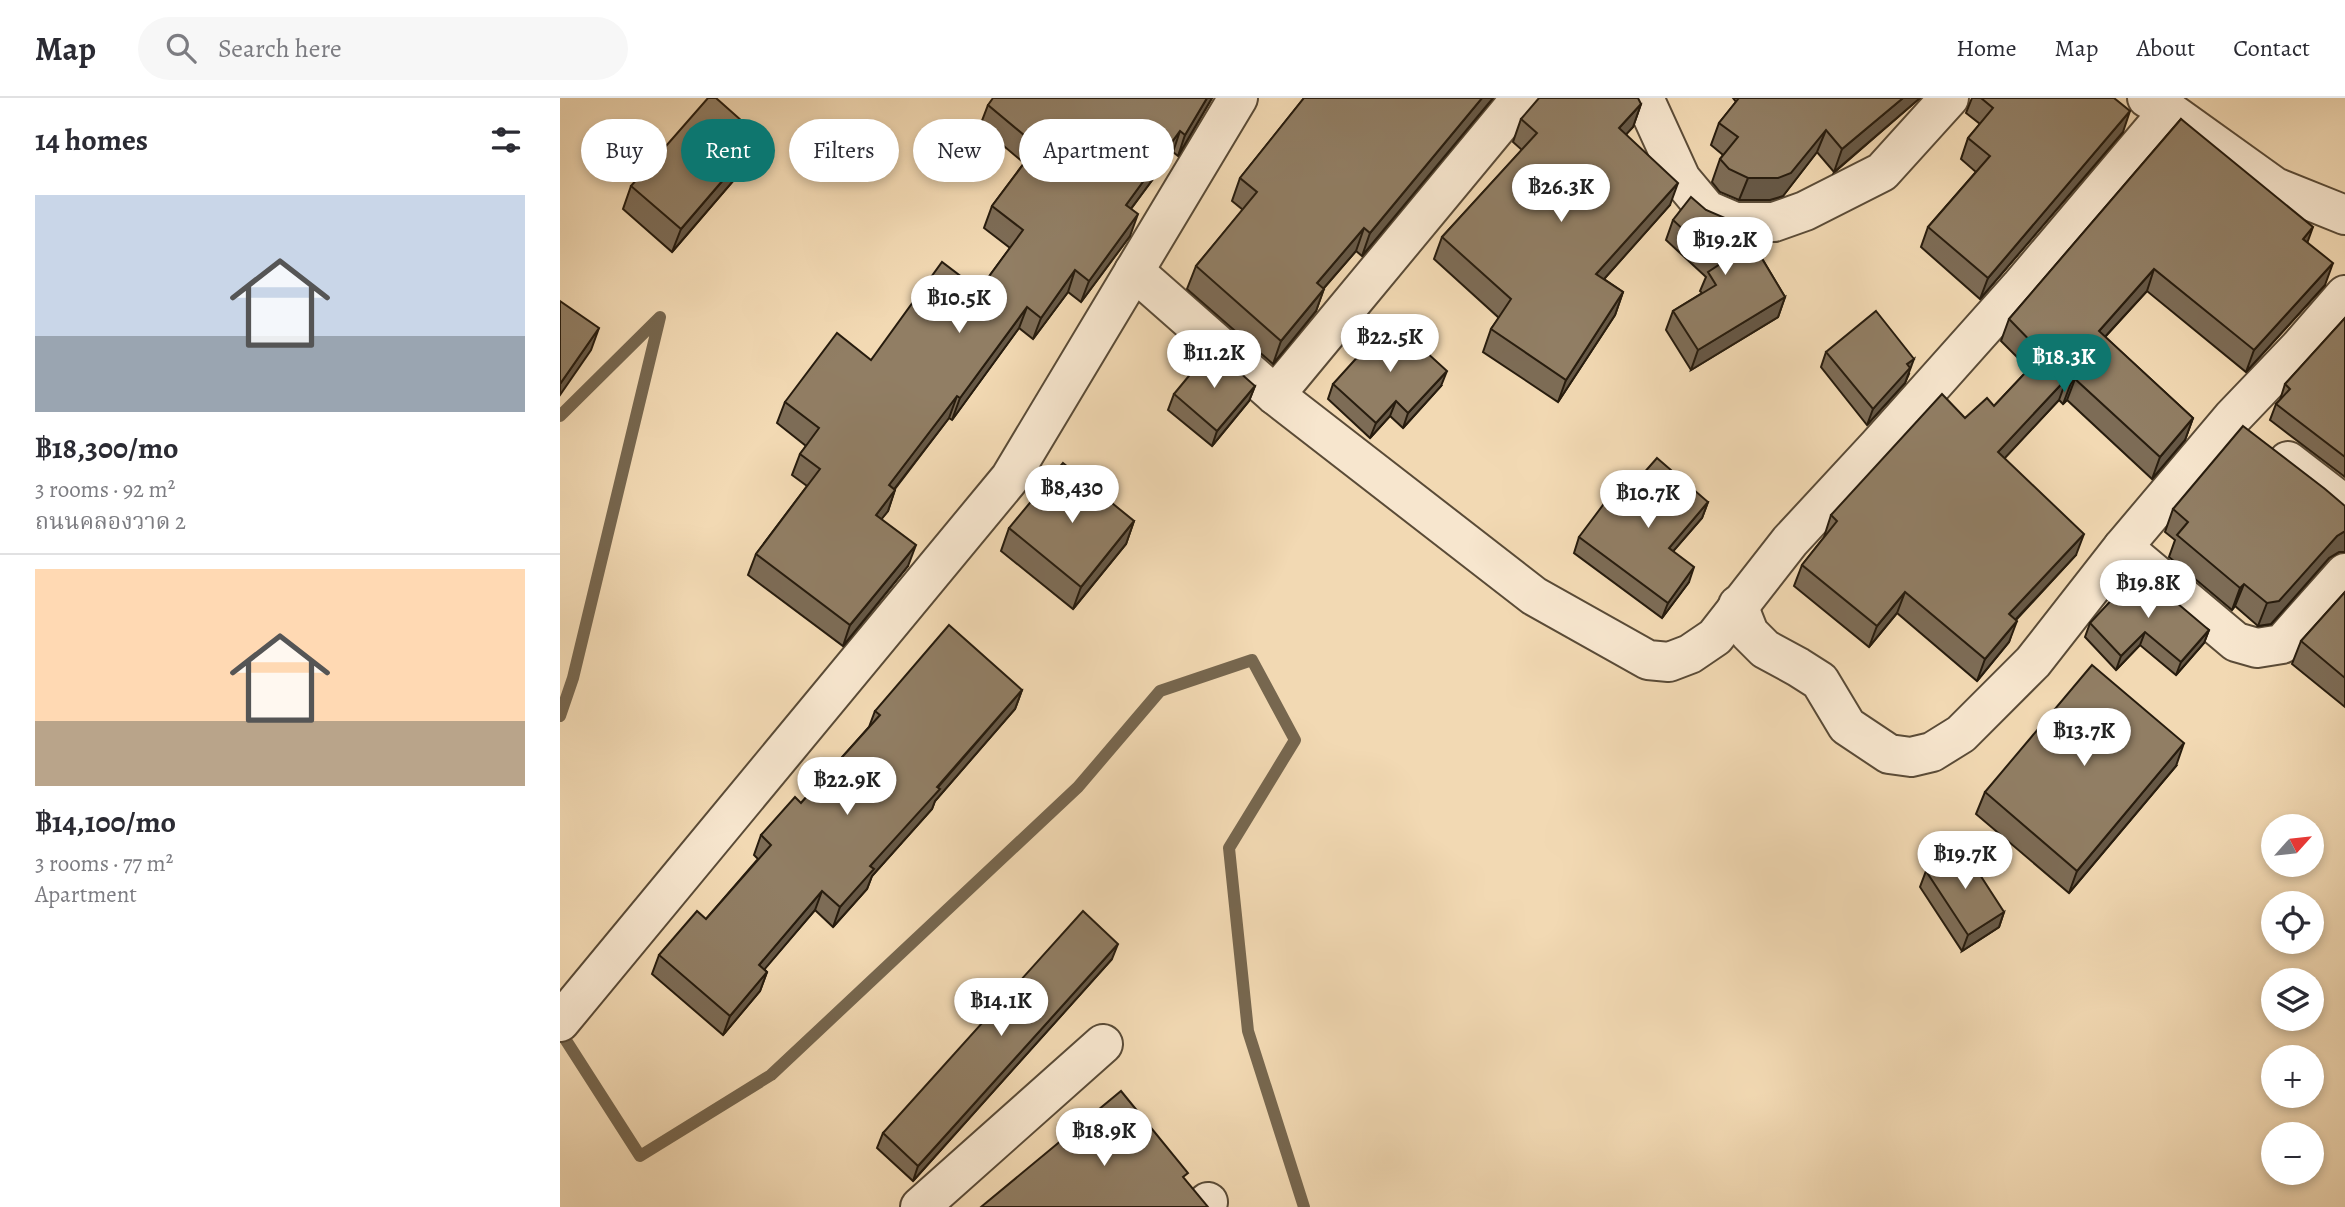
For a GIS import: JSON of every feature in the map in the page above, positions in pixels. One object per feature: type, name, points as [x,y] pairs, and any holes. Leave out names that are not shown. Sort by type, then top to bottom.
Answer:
[{"type":"street","points":[[560,1022],[1010,478],[1238,98]]},
{"type":"street","points":[[1275,395],[1521,98]]},
{"type":"street","points":[[1644,98],[1681,179],[1707,210],[1735,222],[1774,222],[1805,211],[1882,172],[1949,98]]},
{"type":"street","points":[[1134,271],[1275,395],[1534,596],[1648,660],[1669,662],[1690,654],[1715,637],[1738,604],[1790,541],[2020,287],[2158,104],[2275,187],[2345,215]]},
{"type":"street","points":[[1738,604],[1749,633],[1765,649],[1820,681],[1847,726],[1889,754],[1910,757],[1932,752],[1961,734],[2033,662],[2123,547],[2232,418],[2345,295]]},
{"type":"street","points":[[2232,418],[2345,505]]},
{"type":"street","points":[[2123,547],[2236,642],[2257,648],[2282,643],[2345,573]]},
{"type":"street","points":[[920,1207],[1103,1044]]},
{"type":"building","points":[[708,98],[716,98],[740,119],[690,119]]},
{"type":"building","points":[[993,98],[1207,98],[1185,135],[1180,131],[1174,139],[1174,119],[1019,119],[1019,131],[988,105]]},
{"type":"building","points":[[1304,98],[1482,98],[1370,233],[1364,228],[1317,283],[1324,289],[1281,341],[1196,266],[1257,192],[1240,178]]},
{"type":"building","points":[[1539,98],[1638,98],[1641,104],[1619,128],[1678,183],[1596,274],[1623,292],[1566,380],[1491,329],[1511,299],[1442,237],[1537,133],[1521,119]]},
{"type":"building","points":[[1739,98],[1903,98],[1842,149],[1826,130],[1791,173],[1778,178],[1748,178],[1729,169],[1720,159],[1738,137],[1719,123]]},
{"type":"building","points":[[1981,98],[2114,98],[2130,111],[1988,278],[1928,227],[1990,156],[1968,138],[1993,108]]},
{"type":"building","points":[[2181,119],[2313,227],[2303,239],[2333,263],[2254,350],[2154,269],[2099,331],[2193,418],[2160,457],[2075,379],[2071,383],[2067,378],[1998,452],[2084,534],[2009,614],[2017,621],[1985,659],[1905,592],[1877,626],[1802,565],[1837,521],[1831,515],[1942,394],[1965,418],[1987,398],[1994,406],[2043,354],[2009,319]]},
{"type":"building","points":[[681,129],[681,182],[721,182],[681,229],[631,186],[634,182],[667,182],[667,145]]},
{"type":"building","points":[[1019,170],[1019,182],[1143,182],[1126,205],[1138,214],[1089,281],[1075,270],[1041,318],[1027,307],[960,398],[957,396],[889,485],[895,490],[876,515],[916,545],[850,625],[756,554],[820,469],[800,454],[819,428],[785,402],[837,333],[871,360],[942,262],[979,290],[1023,230],[992,206]]},
{"type":"building","points":[[1691,197],[1706,210],[1734,222],[1752,224],[1746,232],[1785,297],[1698,350],[1673,311],[1716,285],[1708,272],[1720,264],[1673,220]]},
{"type":"building","points":[[560,301],[599,328],[560,384]]},
{"type":"building","points":[[1876,311],[1914,359],[1907,364],[1910,368],[1873,409],[1826,352]]},
{"type":"building","points":[[2345,318],[2345,457],[2276,404],[2290,389],[2285,384]]},
{"type":"building","points":[[1391,320],[1447,371],[1408,413],[1396,401],[1376,423],[1333,384]]},
{"type":"building","points":[[1212,348],[1255,386],[1217,431],[1174,394]]},
{"type":"building","points":[[2243,426],[2345,506],[2345,531],[2337,536],[2279,601],[2267,603],[2244,584],[2240,588],[2177,535],[2188,522],[2173,509]]},
{"type":"building","points":[[1657,458],[1708,502],[1669,548],[1694,567],[1668,603],[1579,537],[1606,501],[1614,507]]},
{"type":"building","points":[[1063,463],[1134,521],[1081,587],[1009,528]]},
{"type":"building","points":[[2145,576],[2209,630],[2181,662],[2145,632],[2121,656],[2090,623],[2132,578],[2139,583]]},
{"type":"building","points":[[2345,592],[2345,678],[2301,641]]},
{"type":"building","points":[[949,625],[1022,690],[937,787],[940,789],[870,866],[874,869],[840,907],[822,891],[759,965],[767,972],[730,1016],[659,955],[697,911],[706,919],[771,845],[761,835],[795,797],[801,803],[880,715],[875,711]]},
{"type":"building","points":[[2092,665],[2184,743],[2077,871],[1985,792]]},
{"type":"building","points":[[1962,847],[2004,912],[1968,935],[1926,871]]},
{"type":"building","points":[[1083,911],[1118,944],[918,1166],[883,1133]]},
{"type":"building","points":[[1121,1091],[1188,1173],[1183,1177],[1208,1207],[981,1207]]},
{"type":"waterway","points":[[560,416],[660,317],[573,678],[560,716]]},
{"type":"waterway","points":[[560,1031],[640,1156],[771,1075],[1078,787],[1160,691],[1252,660],[1295,740],[1229,848],[1248,1031],[1304,1207]]}]
